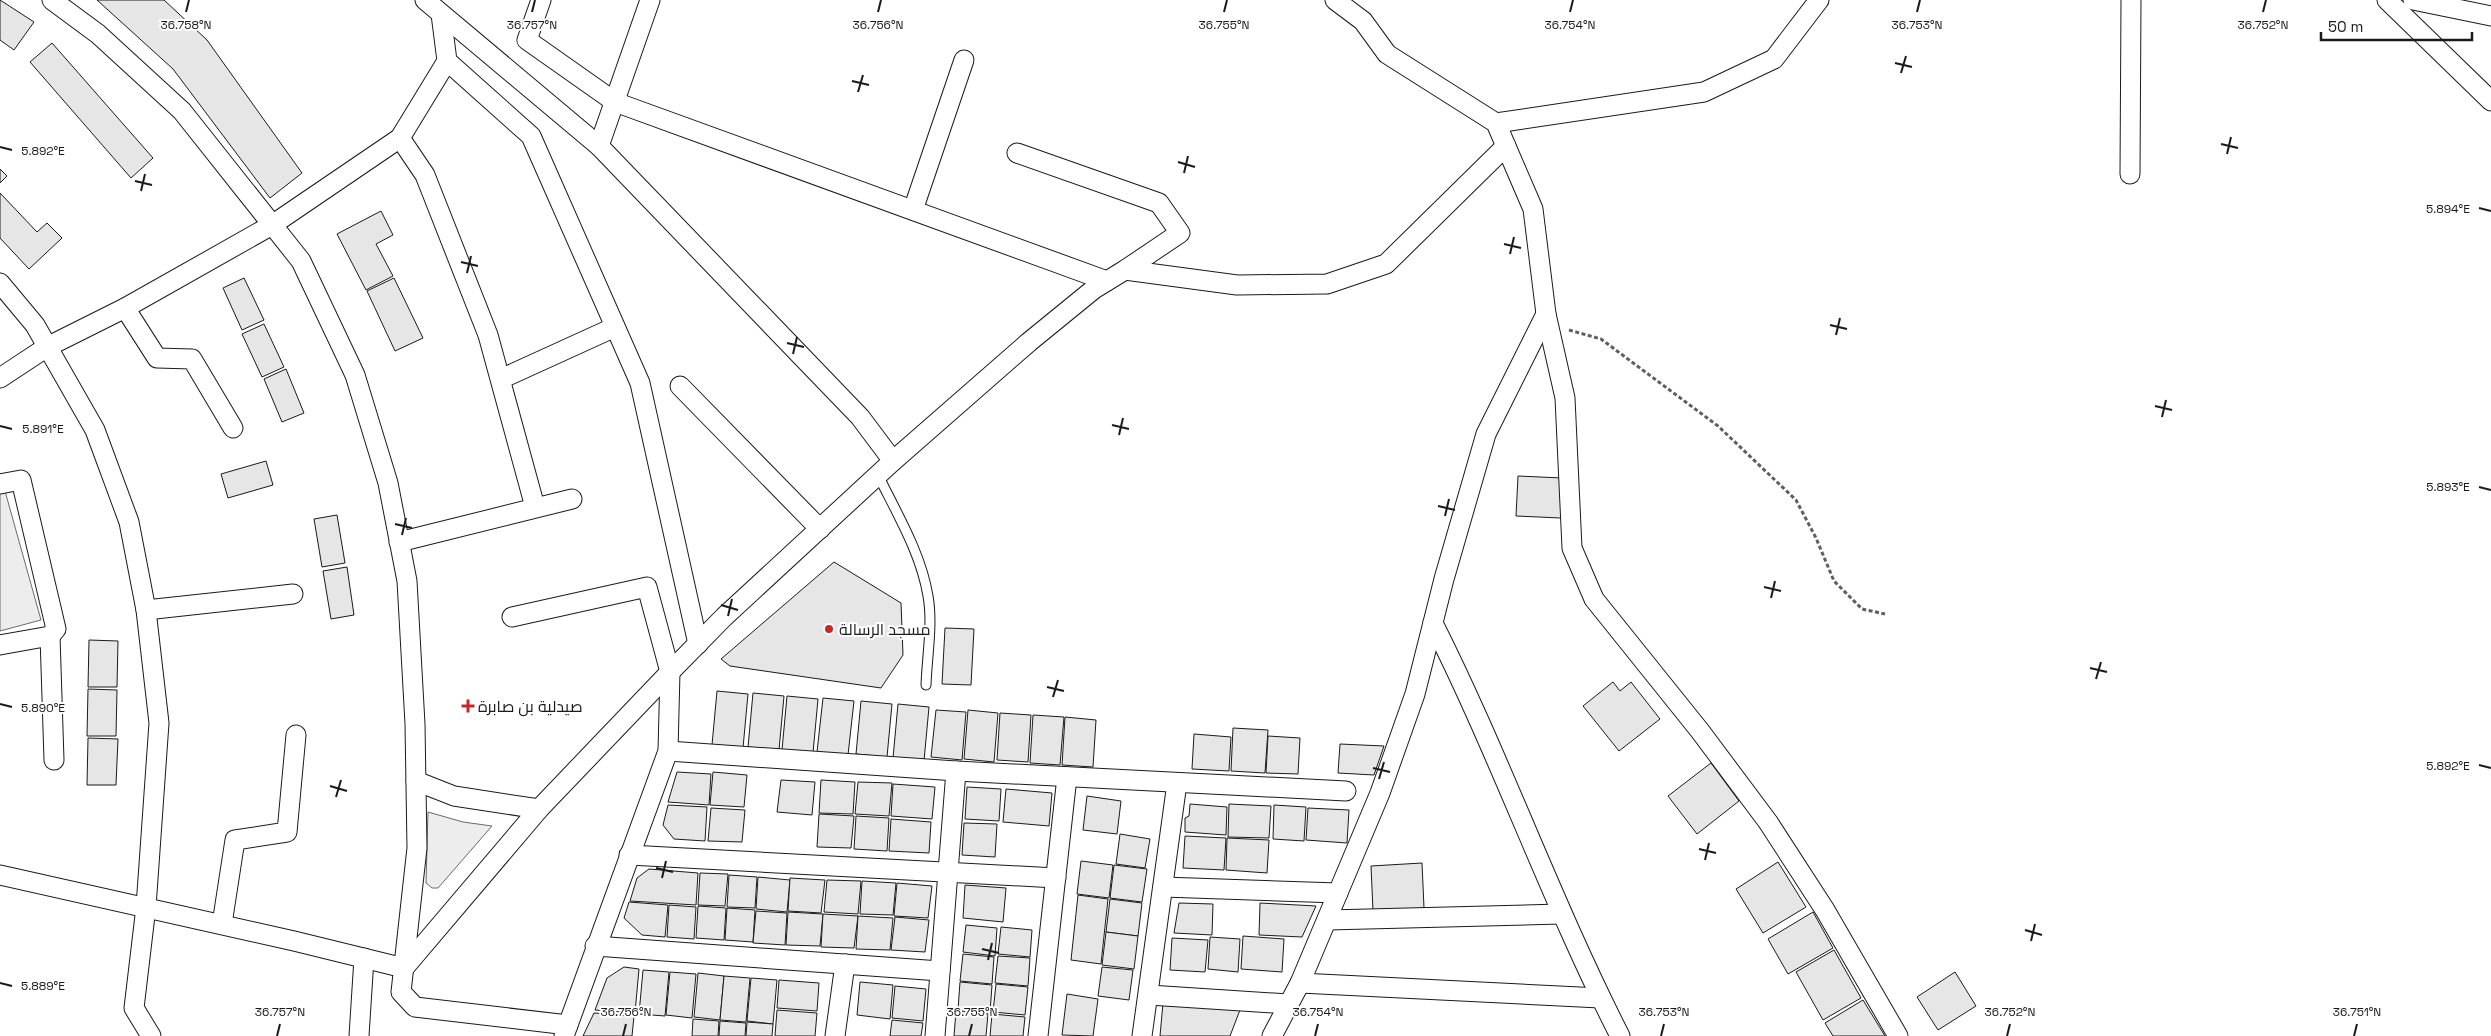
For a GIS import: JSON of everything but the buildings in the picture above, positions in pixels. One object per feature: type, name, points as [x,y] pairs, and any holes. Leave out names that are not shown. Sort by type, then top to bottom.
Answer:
[{"type":"street","points":[[52,0],[98,34],[182,111],[301,261],[355,375],[388,483],[407,582],[416,781],[417,848],[401,992],[415,1007],[566,1031],[595,946],[668,751],[670,672],[647,587],[512,616]]},
{"type":"street","points":[[424,0],[599,146],[860,417],[893,461]]},
{"type":"street","points":[[541,0],[527,40],[615,102],[1108,281]]},
{"type":"street","points":[[599,146],[650,0]]},
{"type":"street","points":[[1335,0],[1362,21],[1387,54],[1496,123],[1533,209],[1548,320],[1565,398],[1572,548],[1594,598],[1700,731],[1768,822],[1825,910],[1898,1036]]},
{"type":"street","points":[[1496,123],[1704,92],[1774,58],[1819,0]]},
{"type":"street","points":[[2130,174],[2131,0]]},
{"type":"street","points":[[2387,0],[2491,101]]},
{"type":"street","points":[[2413,0],[2491,16]]},
{"type":"street","points":[[0,378],[47,347],[125,308],[272,225],[400,138],[447,61],[442,14]]},
{"type":"street","points":[[913,210],[964,60]]},
{"type":"street","points":[[447,61],[531,136],[640,383],[698,644]]},
{"type":"street","points":[[400,138],[425,175],[488,335],[535,507]]},
{"type":"street","points":[[1126,270],[1237,285],[1327,284],[1386,264],[1506,146]]},
{"type":"street","points":[[404,968],[538,809],[724,617],[878,474],[1029,342],[1108,281],[1180,233],[1159,203],[1017,153]]},
{"type":"street","points":[[0,283],[35,325],[96,430],[129,522],[146,610],[159,723],[146,907],[134,1008],[151,1036]]},
{"type":"street","points":[[125,308],[157,358],[192,359],[233,428]]},
{"type":"street","points":[[1272,1036],[1300,984],[1380,793],[1411,703],[1486,434],[1548,320]]},
{"type":"street","points":[[501,379],[615,327]]},
{"type":"street","points":[[680,386],[820,529]]},
{"type":"street","points":[[0,484],[21,480],[56,629],[50,636],[0,645]]},
{"type":"street","points":[[399,542],[535,507],[572,500]]},
{"type":"street","points":[[146,610],[293,594]]},
{"type":"street","points":[[1433,623],[1468,692],[1561,914],[1620,1036]]},
{"type":"street","points":[[50,636],[54,760]]},
{"type":"street","points":[[222,924],[235,840],[287,832],[296,735]]},
{"type":"street","points":[[668,751],[956,771],[1346,791]]},
{"type":"street","points":[[935,1036],[956,771]]},
{"type":"street","points":[[1038,1036],[1068,777]]},
{"type":"street","points":[[416,781],[454,796],[538,809]]},
{"type":"street","points":[[1142,1036],[1176,782]]},
{"type":"street","points":[[629,855],[1056,878]]},
{"type":"street","points":[[0,875],[222,924],[404,968]]},
{"type":"street","points":[[1163,887],[1338,893]]},
{"type":"street","points":[[1328,920],[1561,914]]},
{"type":"street","points":[[595,946],[940,972]]},
{"type":"street","points":[[359,1036],[364,958]]},
{"type":"street","points":[[835,1036],[845,964]]},
{"type":"street","points":[[1300,984],[1600,998]]},
{"type":"street","points":[[1149,995],[1288,1004]]},
{"type":"lane","points":[[878,474],[918,558],[928,596],[929,621],[926,685]]},
{"type":"path","points":[[1548,320],[1601,339],[1718,426],[1796,500],[1816,538],[1834,581],[1862,609],[1885,614]]},
{"type":"shaded area","points":[[5,491],[41,620],[0,631],[0,493]]},
{"type":"shaded area","points":[[428,812],[463,822],[492,826],[438,888],[432,888],[426,883]]},
{"type":"place","name":"مسجد الرسالة","points":[[829,629]]},
{"type":"place","name":"صيدلية بن صابرة","points":[[468,706]]}]
